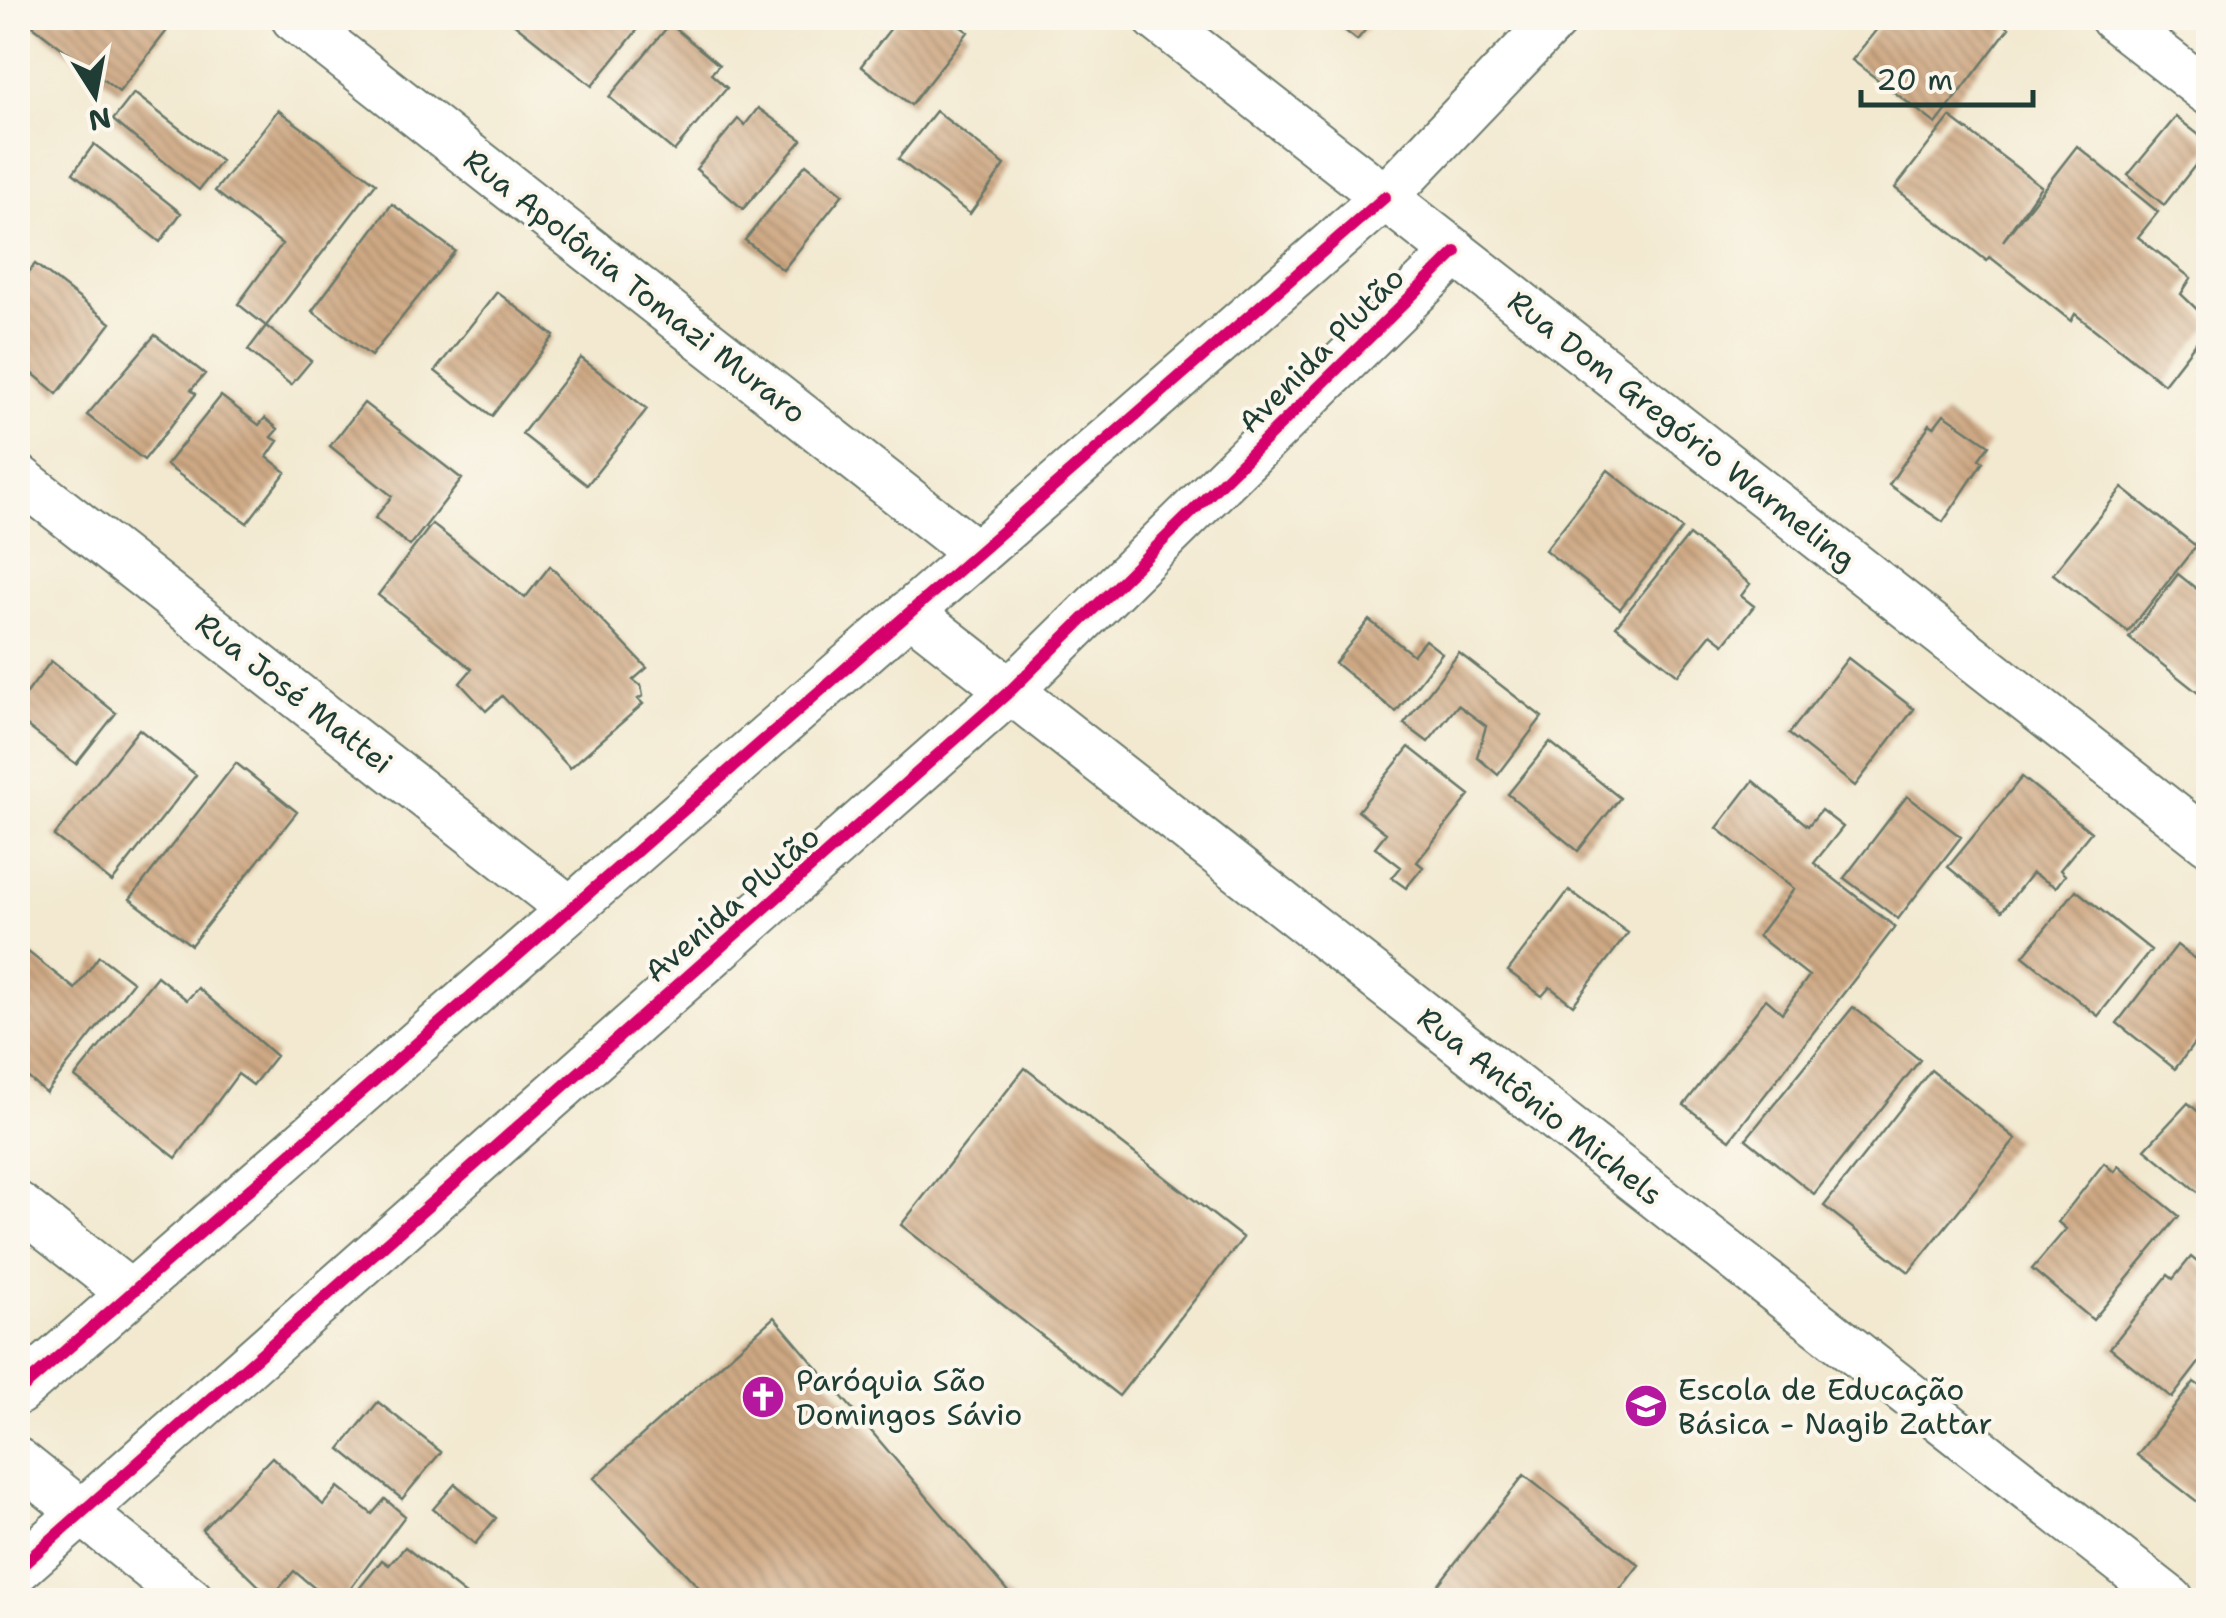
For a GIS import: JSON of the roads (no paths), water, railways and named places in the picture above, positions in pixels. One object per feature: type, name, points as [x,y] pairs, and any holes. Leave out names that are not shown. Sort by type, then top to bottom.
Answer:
[{"type":"street","name":"Rua Apolônia Tomazi Muraro","points":[[294,18],[977,554]]},
{"type":"street","name":"Rua Dom Gregório Warmeling","points":[[1156,18],[2208,842]]},
{"type":"street","points":[[2113,18],[2208,92]]},
{"type":"street","points":[[18,1392],[1386,197],[1555,19]]},
{"type":"street","name":"Avenida Plutão","points":[[18,1568],[1011,690],[1456,252]]},
{"type":"street","name":"Rua José Mattei","points":[[18,477],[570,909]]},
{"type":"street","name":"Rua Antônio Michels","points":[[910,612],[2171,1600]]},
{"type":"street","points":[[18,1204],[130,1293]]},
{"type":"street","points":[[18,1461],[79,1514],[191,1600]]},
{"type":"place","name":"Paróquia São Domingos Sávio","points":[[763,1397]]},
{"type":"place","name":"Escola de Educação Básica - Nagib Zattar","points":[[1646,1406]]}]
